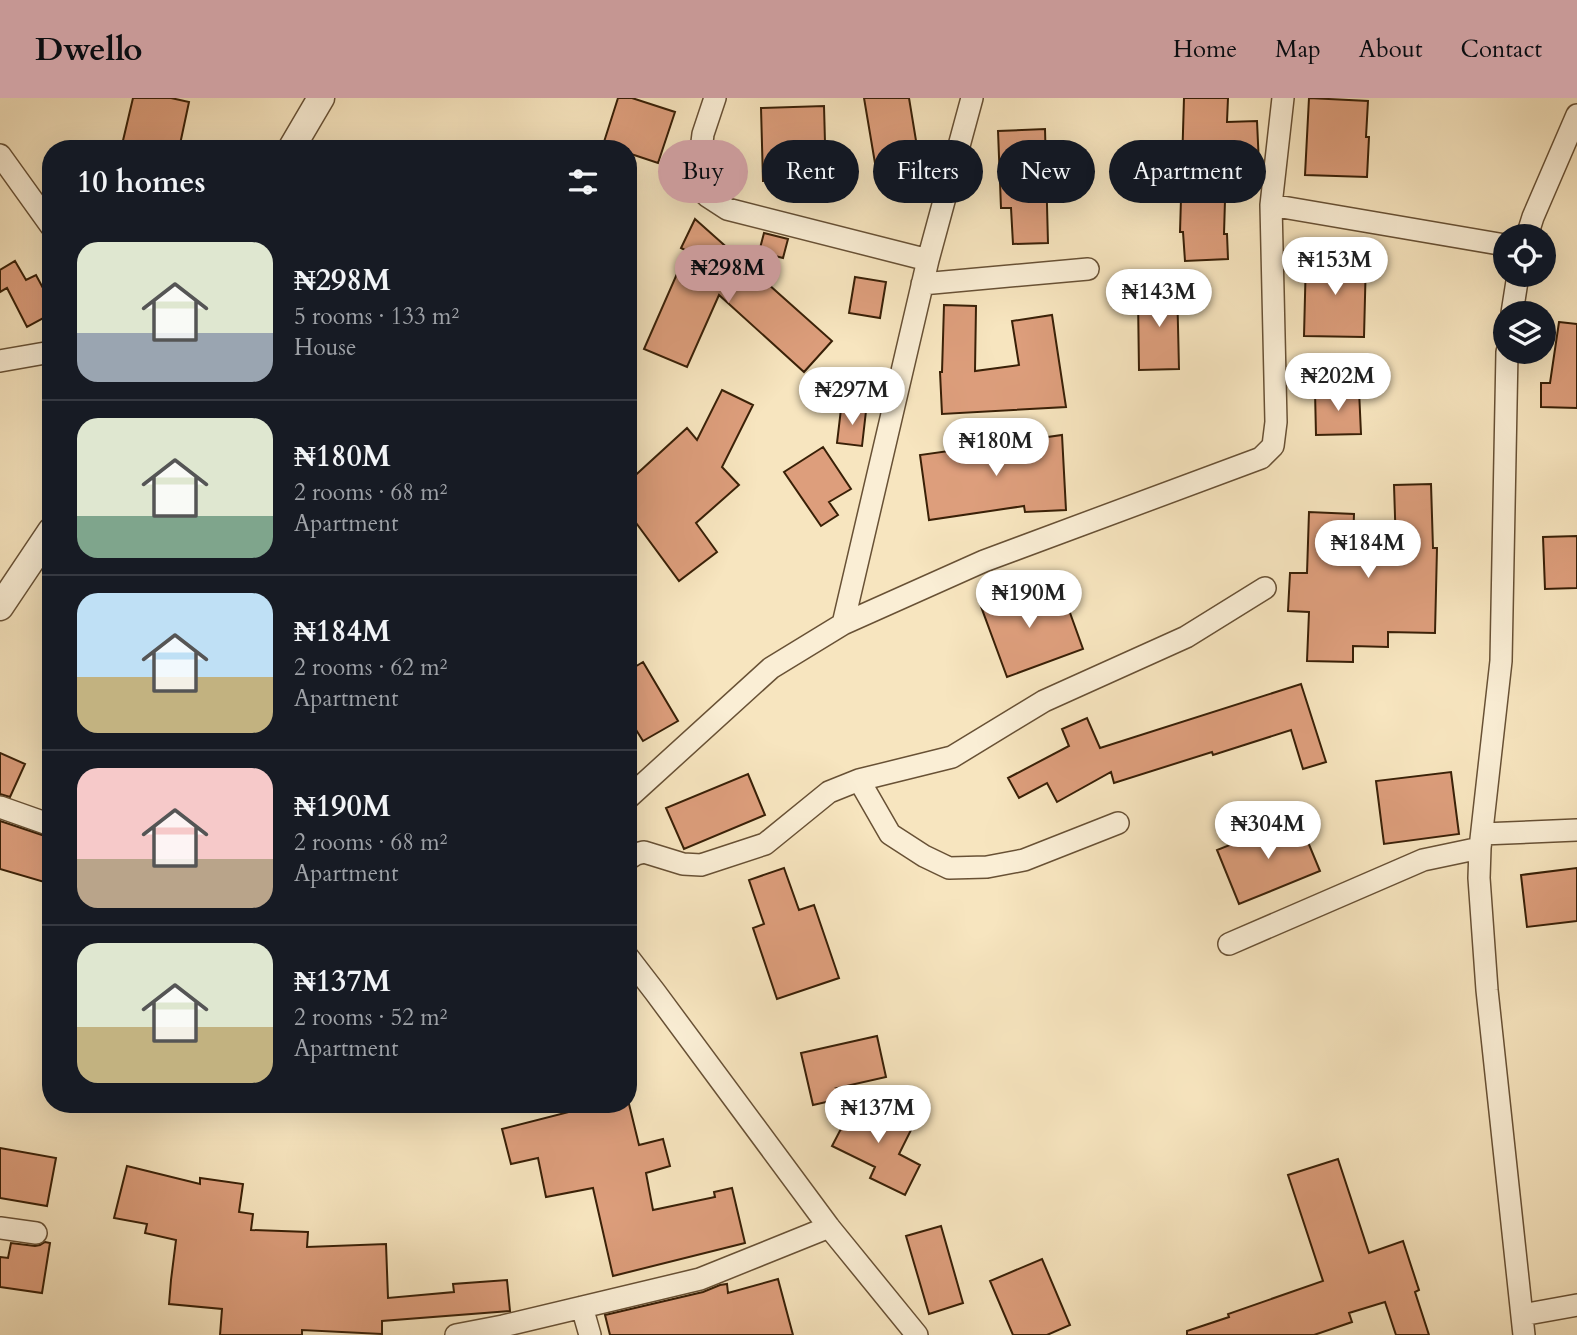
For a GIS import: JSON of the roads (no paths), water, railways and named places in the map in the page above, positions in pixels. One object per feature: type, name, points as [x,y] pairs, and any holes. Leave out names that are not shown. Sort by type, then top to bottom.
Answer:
[{"type":"street","points":[[296,140],[321,98]]},
{"type":"street","points":[[715,98],[703,134],[699,167],[707,196],[727,209],[928,260]]},
{"type":"street","points":[[843,624],[922,284],[972,98]]},
{"type":"street","points":[[637,790],[771,668],[843,624],[984,561],[1261,458],[1273,446],[1276,422],[1270,205],[1283,98]]},
{"type":"street","points":[[1531,224],[1577,116]]},
{"type":"street","points":[[0,155],[42,213]]},
{"type":"street","points":[[1270,205],[1493,243]]},
{"type":"street","points":[[922,284],[1088,269]]},
{"type":"street","points":[[0,361],[42,354]]},
{"type":"street","points":[[1507,364],[1501,661],[1479,878],[1487,990],[1523,1325],[1577,1305]]},
{"type":"street","points":[[0,607],[42,544]]},
{"type":"street","points":[[637,854],[644,852],[683,864],[701,864],[765,844],[829,792],[859,780],[951,757],[1044,701],[1186,637],[1265,588]]},
{"type":"street","points":[[859,780],[890,834],[949,868],[987,867],[1024,860],[1118,822]]},
{"type":"street","points":[[0,807],[42,822]]},
{"type":"street","points":[[1229,944],[1423,860],[1481,841],[1577,830]]},
{"type":"street","points":[[637,969],[829,1227],[917,1335]]},
{"type":"street","points":[[456,1335],[700,1279],[829,1227]]},
{"type":"street","points":[[0,1228],[36,1233]]},
{"type":"street","points":[[582,1307],[590,1335]]}]
